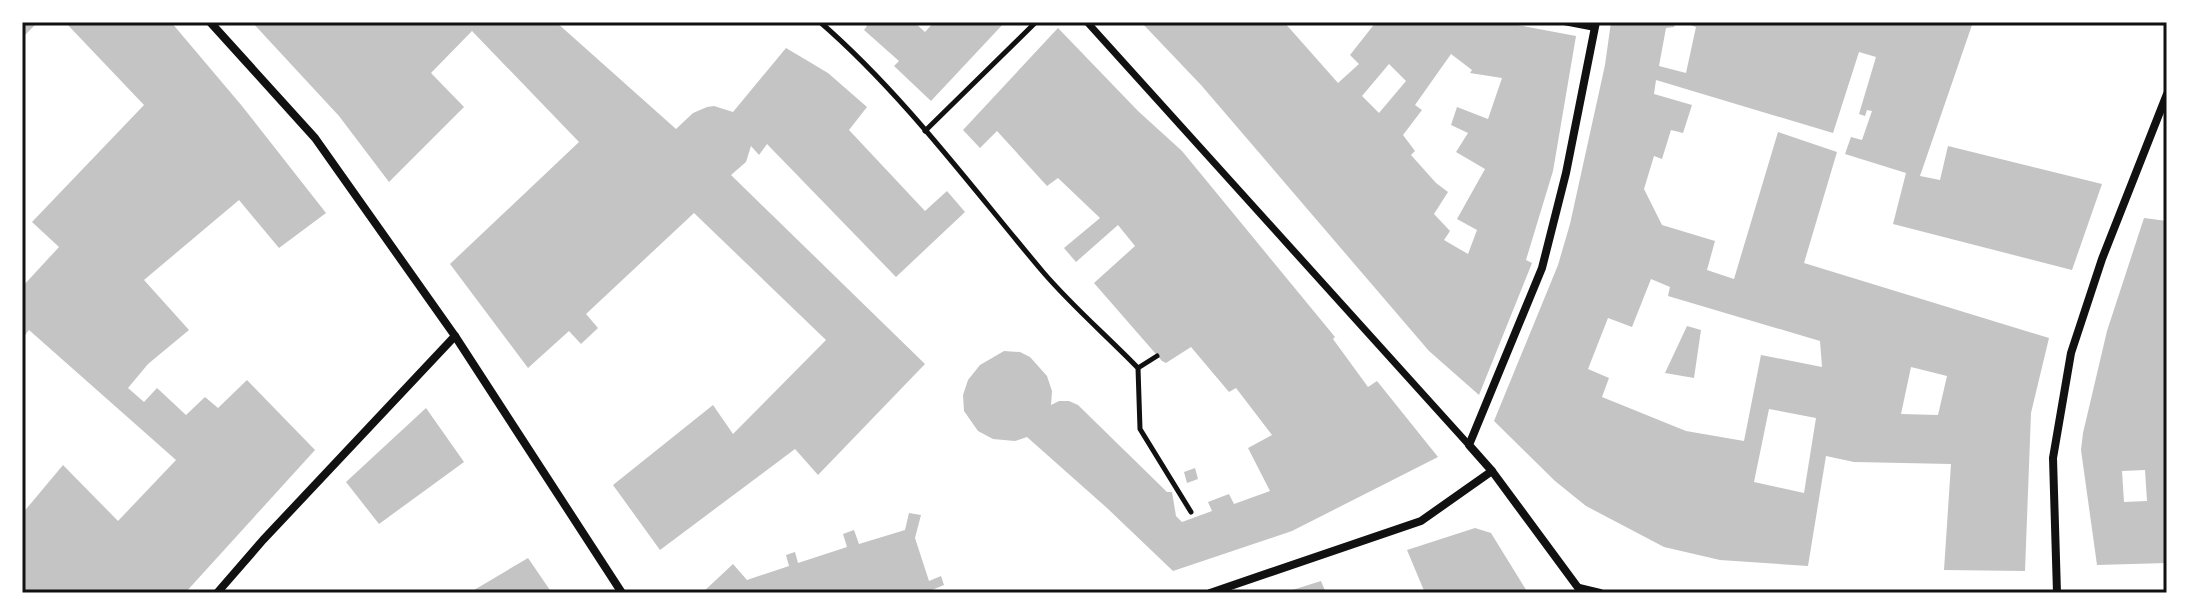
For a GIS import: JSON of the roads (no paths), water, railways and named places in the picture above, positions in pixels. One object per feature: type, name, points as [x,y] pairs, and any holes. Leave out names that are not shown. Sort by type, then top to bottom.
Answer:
[{"type":"street","points":[[210,22],[315,138],[455,336],[622,593]]},
{"type":"street","points":[[1087,22],[1492,471],[1581,591],[1600,593]]},
{"type":"street","points":[[1469,445],[1542,268],[1566,173],[1595,25]]},
{"type":"street","points":[[2057,593],[2053,458],[2071,353],[2102,259],[2167,94]]},
{"type":"street","points":[[217,593],[455,336]]},
{"type":"street","points":[[1210,593],[1421,521],[1492,471]]},
{"type":"lane","points":[[1564,22],[1595,25]]}]
